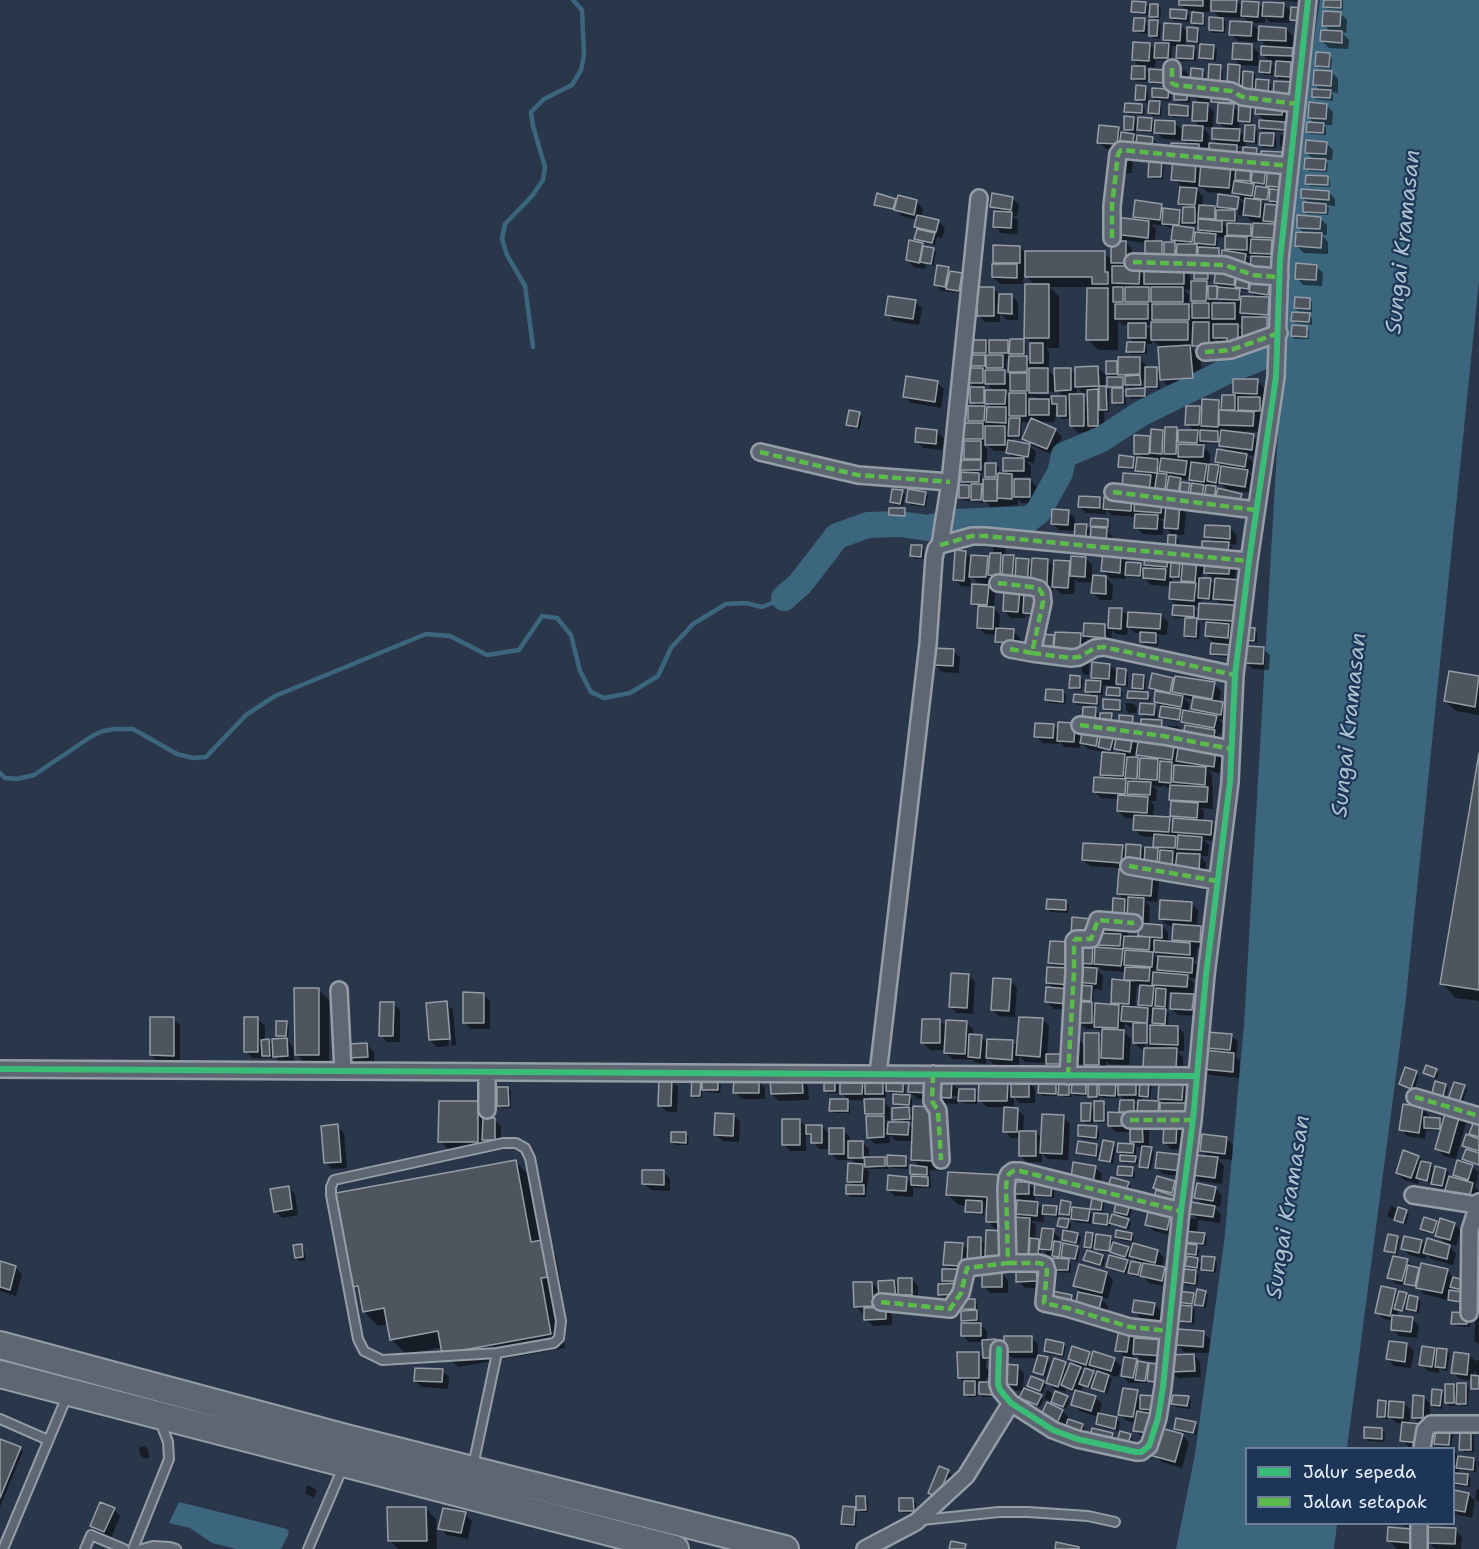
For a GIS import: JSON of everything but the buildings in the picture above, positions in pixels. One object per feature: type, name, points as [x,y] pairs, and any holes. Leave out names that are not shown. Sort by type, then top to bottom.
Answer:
[{"type":"highway","points":[[0,1345],[334,1435],[785,1549]]},
{"type":"highway","points":[[28,1382],[38,1355]]},
{"type":"highway","points":[[0,1374],[675,1549]]},
{"type":"street","points":[[999,1349],[998,1384],[1011,1403],[1064,1435],[1136,1452],[1146,1450],[1149,1446],[1158,1418],[1180,1211],[1193,1120],[1206,975],[1230,782],[1234,675],[1276,377],[1280,277],[1308,0]]},
{"type":"street","points":[[1172,68],[1172,83],[1175,85],[1231,91],[1242,97],[1297,104]]},
{"type":"street","points":[[1112,238],[1112,206],[1118,154],[1121,150],[1290,166]]},
{"type":"street","points":[[878,1074],[928,644],[934,558],[941,541],[950,482],[979,198]]},
{"type":"street","points":[[1133,262],[1225,266],[1253,275],[1280,277]]},
{"type":"street","points":[[1205,352],[1231,350],[1279,335]]},
{"type":"street","points":[[760,452],[858,475],[950,482]]},
{"type":"street","points":[[1113,492],[1256,510]]},
{"type":"street","points":[[941,541],[984,536],[1249,561]]},
{"type":"street","points":[[998,583],[1032,587],[1039,589],[1042,593],[1043,602],[1032,653]]},
{"type":"street","points":[[1010,648],[1071,658],[1079,657],[1095,648],[1104,647],[1234,675]]},
{"type":"street","points":[[1080,725],[1163,736],[1231,749]]},
{"type":"street","points":[[1129,866],[1217,881]]},
{"type":"street","points":[[1068,1076],[1074,941],[1091,939],[1098,920],[1134,922]]},
{"type":"street","points":[[339,990],[343,1071]]},
{"type":"street","points":[[0,1069],[1196,1076]]},
{"type":"street","points":[[486,1072],[486,1110]]},
{"type":"street","points":[[933,1074],[932,1098],[938,1111],[941,1160]]},
{"type":"street","points":[[1414,1097],[1479,1116]]},
{"type":"street","points":[[1130,1119],[1193,1120]]},
{"type":"street","points":[[1008,1263],[1006,1189],[1007,1178],[1013,1172],[1020,1171],[1180,1211]]},
{"type":"street","points":[[1413,1195],[1478,1203],[1470,1230],[1469,1313]]},
{"type":"street","points":[[881,1302],[950,1309],[961,1293],[967,1268],[1008,1263],[1039,1263],[1045,1265],[1047,1270],[1044,1303],[1130,1327],[1168,1331]]},
{"type":"street","points":[[865,1549],[918,1521],[966,1476],[1011,1403]]},
{"type":"street","points":[[1422,1447],[1425,1430],[1431,1424],[1479,1424]]},
{"type":"street","points":[[1419,1525],[1419,1549]]},
{"type":"lane","points":[[502,1143],[516,1143],[525,1148],[530,1158],[547,1240],[562,1330],[559,1338],[554,1342],[497,1353],[382,1360],[364,1351],[358,1339],[331,1195],[334,1180],[502,1143]]},
{"type":"lane","points":[[472,1470],[497,1353]]},
{"type":"lane","points":[[3,1549],[69,1392]]},
{"type":"lane","points":[[133,1549],[170,1459],[168,1442],[157,1414]]},
{"type":"lane","points":[[0,1419],[48,1440]]},
{"type":"lane","points":[[308,1549],[345,1462]]},
{"type":"lane","points":[[918,1521],[999,1512],[1028,1512],[1088,1516],[1115,1522]]},
{"type":"lane","points":[[85,1549],[91,1535],[124,1549]]},
{"type":"lane","points":[[142,1549],[153,1546],[170,1546],[176,1549]]},
{"type":"water","name":"Sungai Kramasan","points":[[1320,0],[1479,0],[1479,281],[1405,1007],[1347,1447],[1245,1447],[1245,1525],[1337,1525],[1334,1549],[1176,1549],[1195,1454],[1224,1243],[1244,1025],[1292,187]]},
{"type":"water","points":[[179,1502],[287,1529],[289,1533],[281,1549],[236,1549],[212,1543],[190,1528],[169,1523]]},
{"type":"waterway","points":[[533,347],[525,286],[507,255],[502,239],[505,224],[532,196],[543,180],[545,167],[531,112],[544,99],[572,85],[581,70],[584,55],[582,10],[573,0]]},
{"type":"waterway","points":[[784,598],[800,584],[837,536],[868,525],[900,524],[928,528],[953,522],[1029,519],[1038,512],[1060,473],[1064,455],[1102,439],[1140,414],[1225,372],[1265,356],[1304,356]]},
{"type":"waterway","points":[[0,773],[5,778],[17,779],[34,775],[92,736],[115,729],[133,729],[177,754],[193,758],[206,757],[246,715],[275,696],[426,634],[450,636],[487,655],[519,650],[542,616],[557,618],[571,635],[580,671],[591,692],[604,698],[630,693],[658,676],[671,648],[693,624],[726,604],[746,603],[762,607],[784,598]]},
{"type":"marked path","points":[[1172,68],[1172,83],[1175,85],[1231,91],[1243,97],[1297,104]]},
{"type":"marked path","points":[[1112,238],[1112,206],[1118,154],[1121,150],[1290,166]]},
{"type":"marked path","points":[[1133,262],[1225,265],[1253,275],[1280,277]]},
{"type":"marked path","points":[[1205,352],[1231,350],[1279,333]]},
{"type":"marked path","points":[[760,452],[858,475],[950,482]]},
{"type":"marked path","points":[[1113,492],[1256,510]]},
{"type":"marked path","points":[[940,545],[972,536],[985,536],[1249,561]]},
{"type":"marked path","points":[[998,583],[1032,587],[1039,589],[1042,593],[1043,602],[1032,653],[1071,658],[1079,657],[1095,648],[1104,647],[1235,675]]},
{"type":"marked path","points":[[1010,649],[1032,653]]},
{"type":"marked path","points":[[1080,725],[1163,736],[1231,749]]},
{"type":"marked path","points":[[1129,866],[1217,881]]},
{"type":"marked path","points":[[1068,1076],[1074,941],[1091,939],[1098,920],[1134,923]]},
{"type":"marked path","points":[[933,1074],[932,1101],[938,1111],[941,1160]]},
{"type":"marked path","points":[[1415,1097],[1479,1116]]},
{"type":"marked path","points":[[1130,1120],[1193,1120]]},
{"type":"marked path","points":[[881,1302],[950,1309],[961,1293],[967,1268],[1008,1263],[1006,1189],[1007,1178],[1013,1171],[1181,1211]]},
{"type":"marked path","points":[[1008,1263],[1045,1265],[1047,1271],[1044,1303],[1130,1327],[1168,1331]]},
{"type":"cycle path","points":[[999,1349],[998,1384],[1011,1403],[1053,1430],[1077,1439],[1136,1452],[1141,1452],[1149,1446],[1158,1418],[1163,1387],[1193,1120],[1206,975],[1230,782],[1235,675],[1276,377],[1280,260],[1308,0]]},
{"type":"cycle path","points":[[0,1069],[1196,1076]]}]
